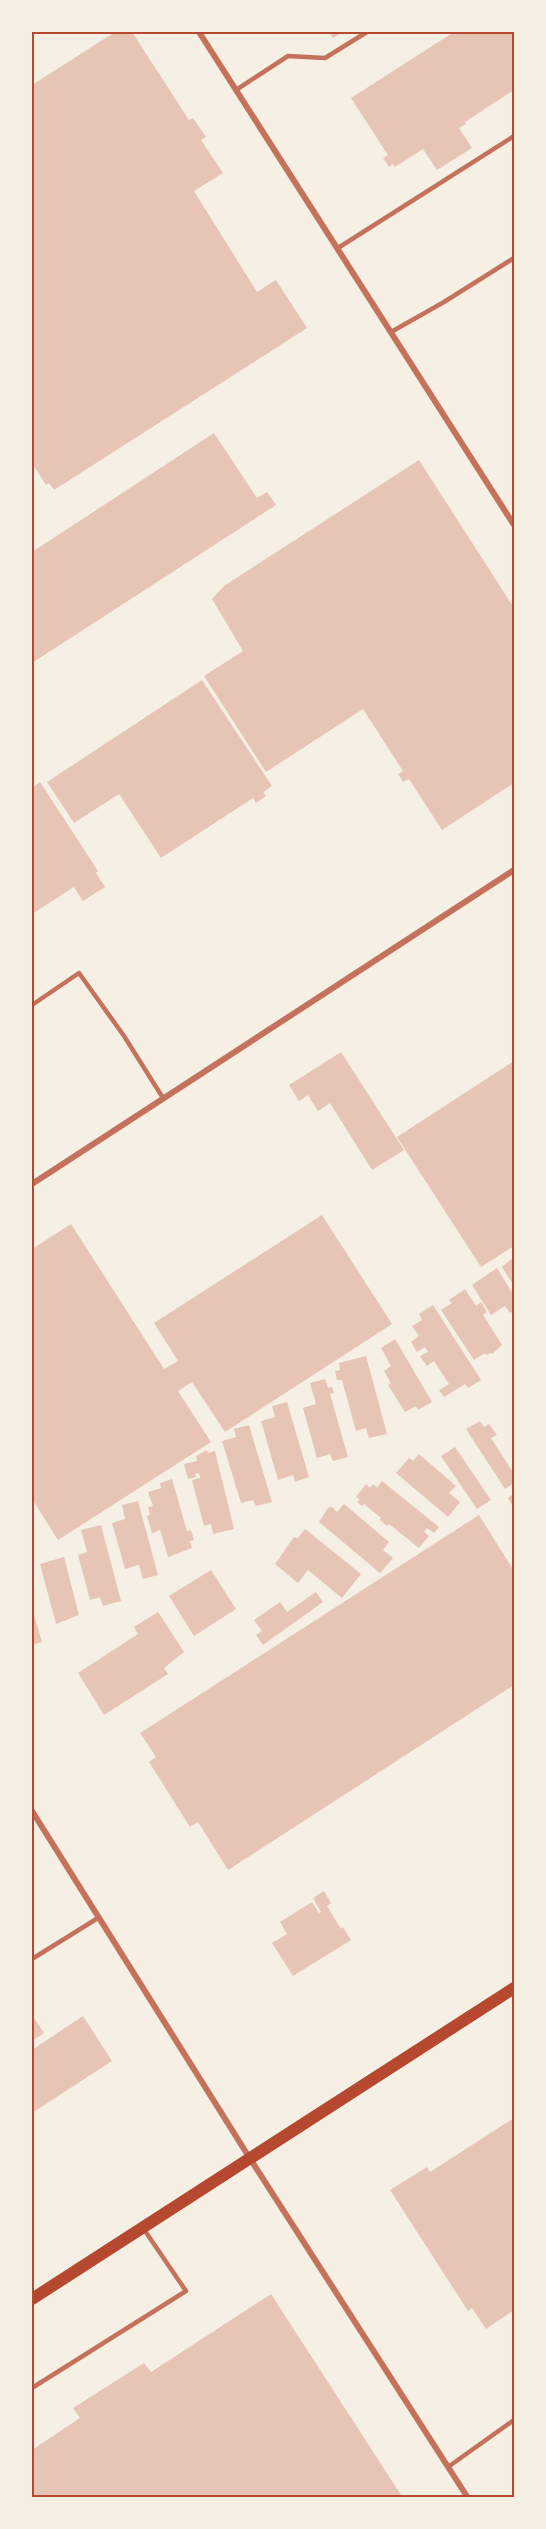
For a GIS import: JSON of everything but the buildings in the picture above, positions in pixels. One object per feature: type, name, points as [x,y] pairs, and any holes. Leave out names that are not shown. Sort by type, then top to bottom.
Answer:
[{"type":"main road","points":[[32,2299],[514,1988]]},
{"type":"street","points":[[199,32],[514,525]]},
{"type":"street","points":[[32,1184],[514,870]]},
{"type":"street","points":[[32,1811],[249,2157],[468,2498]]},
{"type":"lane","points":[[236,90],[288,56],[325,58],[367,32]]},
{"type":"lane","points":[[338,248],[514,136]]},
{"type":"lane","points":[[391,332],[514,258]]},
{"type":"lane","points":[[32,1005],[79,973],[124,1036],[163,1098]]},
{"type":"lane","points":[[32,1959],[98,1918]]},
{"type":"lane","points":[[32,2388],[186,2291],[142,2227]]},
{"type":"lane","points":[[448,2467],[514,2420]]}]
